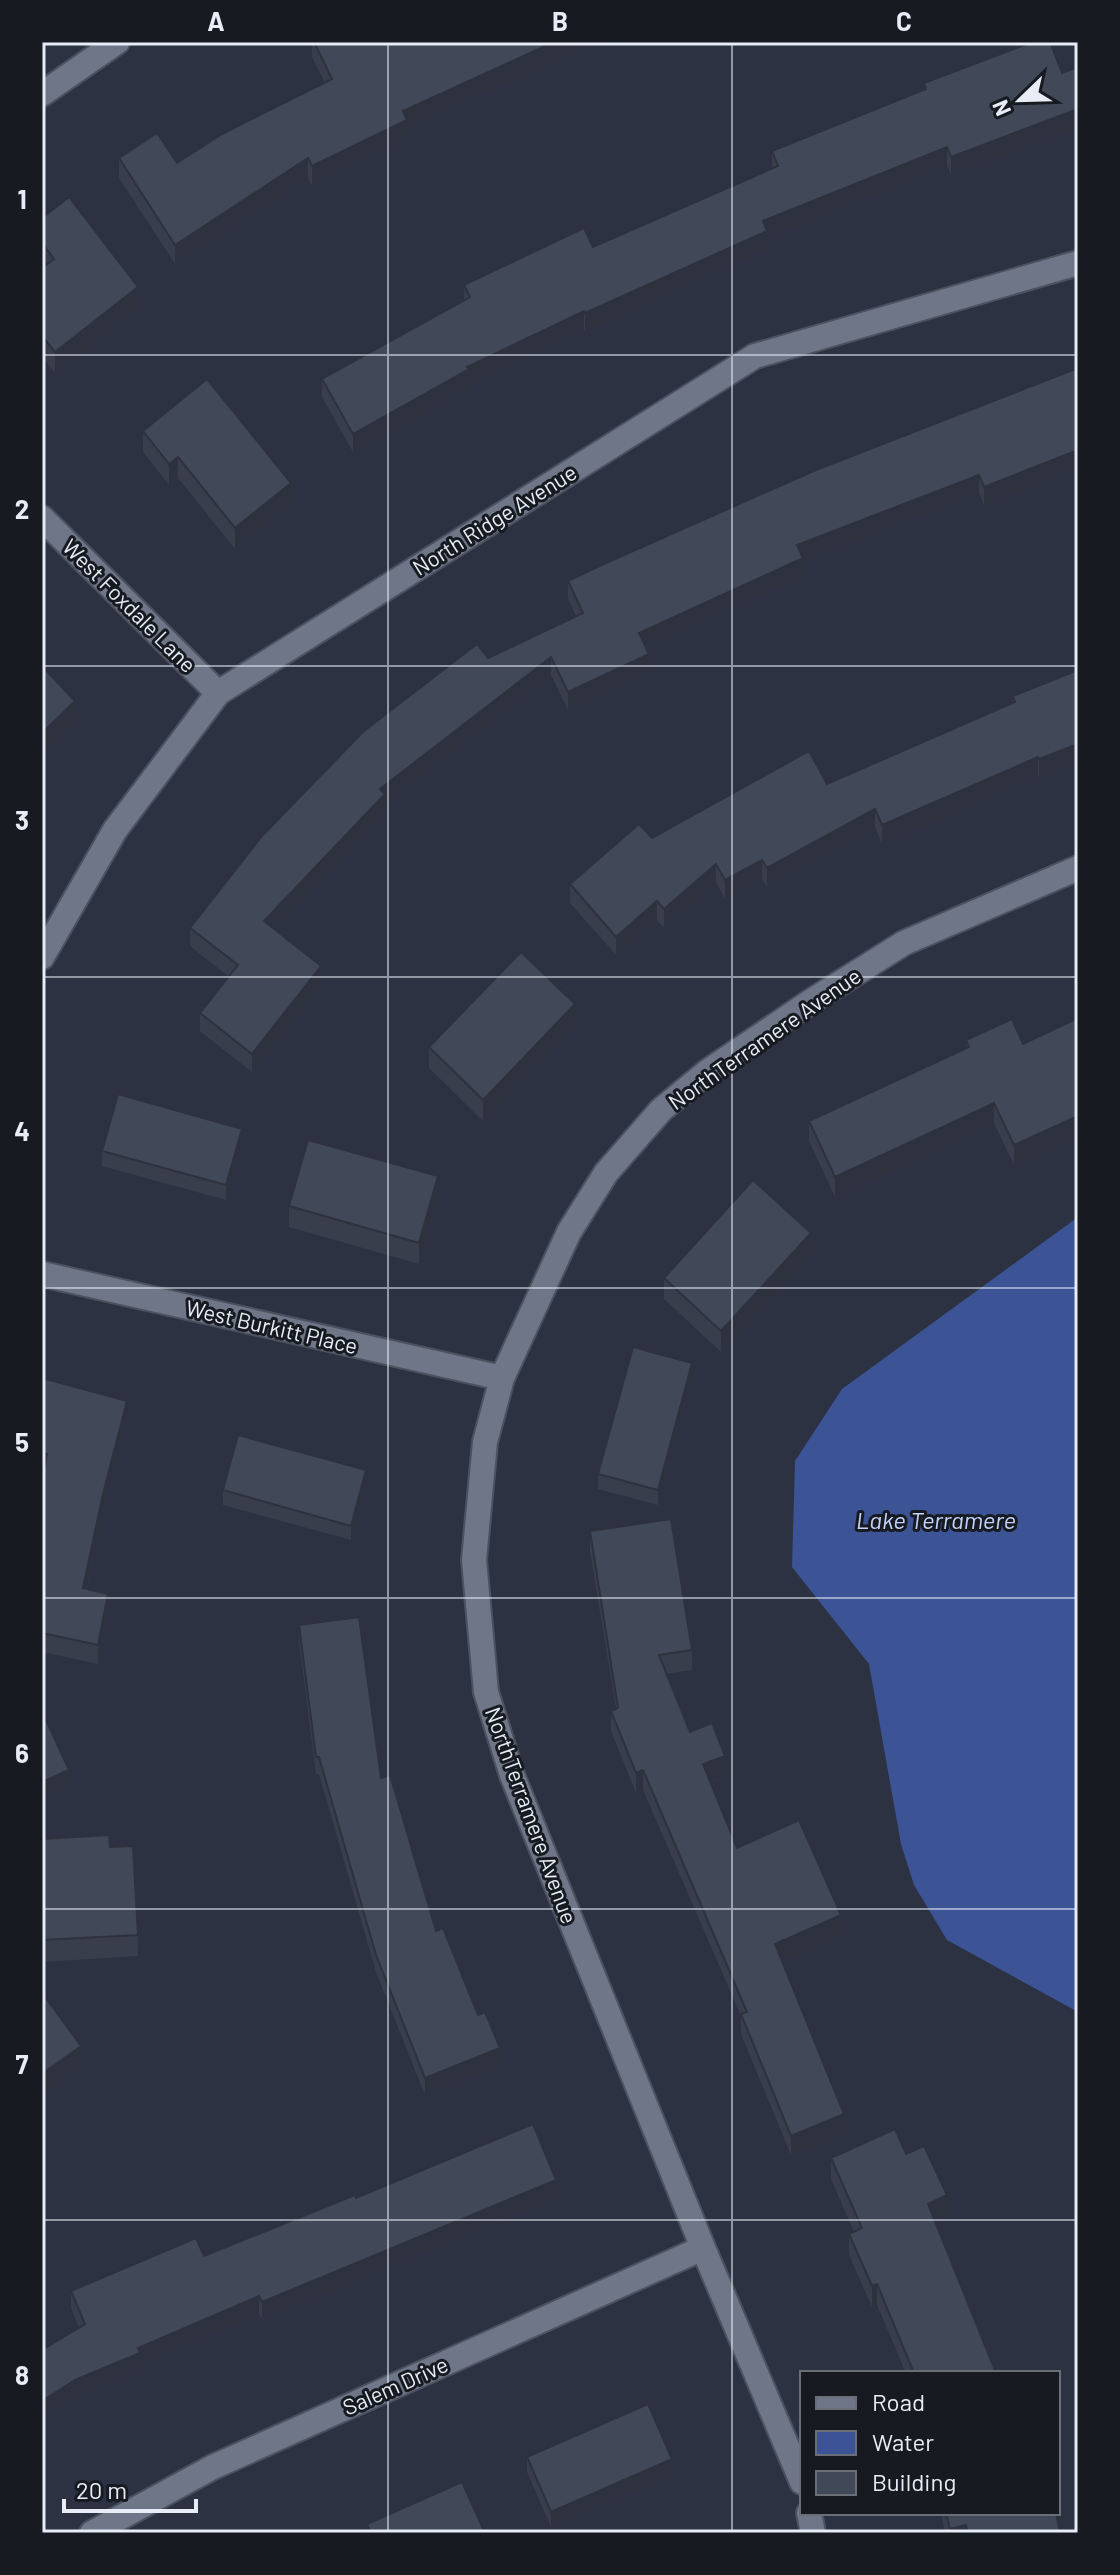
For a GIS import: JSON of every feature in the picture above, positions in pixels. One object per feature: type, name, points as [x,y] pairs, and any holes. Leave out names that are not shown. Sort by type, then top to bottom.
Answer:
[{"type":"street","points":[[42,94],[117,42]]},
{"type":"street","name":"North Ridge Avenue","points":[[42,957],[115,830],[218,693],[755,356],[1078,263]]},
{"type":"street","name":"West Foxdale Lane","points":[[42,518],[218,693]]},
{"type":"street","name":"NorthTerramere Avenue","points":[[800,2477],[703,2248],[512,1775],[486,1692],[474,1560],[485,1442],[502,1378],[569,1232],[606,1173],[661,1110],[707,1072],[904,943],[1078,868]]},
{"type":"street","name":"West Burkitt Place","points":[[42,1274],[502,1378]]},
{"type":"street","name":"Salem Drive","points":[[92,2533],[213,2467],[703,2248]]},
{"type":"water","name":"Lake Terramere","points":[[1078,1217],[1078,2012],[947,1940],[914,1885],[901,1844],[869,1664],[792,1567],[795,1461],[842,1389]]},
{"type":"building","points":[[314,42],[554,42],[403,111],[407,120],[312,166],[308,158],[175,245],[119,158],[157,133],[177,163],[222,134],[332,79]]},
{"type":"building","points":[[1032,42],[1050,42],[1062,73],[1078,67],[1078,109],[951,157],[947,147],[763,221],[767,231],[584,311],[467,367],[469,369],[353,434],[322,379],[470,297],[464,285],[584,228],[593,247],[778,166],[772,151],[926,89],[924,83]]},
{"type":"building","points":[[69,197],[138,287],[55,352],[42,336],[42,268],[54,259],[42,243],[42,218]]},
{"type":"building","points":[[1078,368],[1078,450],[984,487],[979,475],[797,545],[803,558],[639,633],[649,654],[568,692],[551,657],[380,789],[385,794],[264,921],[321,966],[252,1054],[200,1013],[238,965],[190,928],[262,836],[364,731],[477,644],[488,658],[583,613],[568,581],[606,563],[816,470]]},
{"type":"building","points":[[207,379],[291,483],[235,528],[178,457],[169,464],[143,431]]},
{"type":"building","points":[[42,666],[75,701],[42,733]]},
{"type":"building","points":[[1078,670],[1078,744],[1038,757],[882,825],[875,809],[767,868],[762,860],[725,880],[716,864],[664,909],[657,901],[616,937],[570,884],[639,824],[652,838],[809,751],[827,784],[1015,702],[1013,696]]},
{"type":"building","points":[[521,952],[575,1004],[483,1100],[429,1047]]},
{"type":"building","points":[[1078,1018],[1078,1116],[1014,1145],[994,1103],[835,1177],[809,1121],[969,1047],[966,1040],[1012,1019],[1023,1044]]},
{"type":"building","points":[[118,1094],[242,1129],[226,1185],[102,1151]]},
{"type":"building","points":[[308,1140],[438,1176],[419,1243],[289,1206]]},
{"type":"building","points":[[753,1180],[811,1233],[721,1331],[664,1278]]},
{"type":"building","points":[[633,1347],[692,1363],[658,1490],[598,1474]]},
{"type":"building","points":[[42,1378],[127,1401],[83,1588],[108,1594],[98,1645],[42,1633],[42,1479],[47,1454],[42,1452]]},
{"type":"building","points":[[238,1435],[366,1470],[351,1526],[223,1490]]},
{"type":"building","points":[[671,1519],[692,1650],[659,1655],[690,1732],[712,1723],[725,1756],[703,1764],[737,1848],[799,1820],[841,1915],[775,1944],[844,2114],[791,2136],[741,2014],[747,2012],[643,1770],[636,1773],[611,1711],[618,1708],[590,1531]]},
{"type":"building","points":[[359,1617],[381,1778],[390,1775],[436,1931],[443,1928],[478,2015],[485,2012],[500,2048],[425,2078],[376,1955],[319,1757],[316,1757],[299,1625]]},
{"type":"building","points":[[42,1711],[69,1770],[42,1782]]},
{"type":"building","points":[[109,1835],[110,1847],[133,1846],[138,1935],[42,1940],[42,1839]]},
{"type":"building","points":[[42,1995],[81,2046],[42,2074]]},
{"type":"building","points":[[533,2124],[556,2180],[262,2302],[259,2296],[138,2348],[140,2353],[75,2380],[42,2401],[42,2350],[85,2324],[71,2291],[196,2238],[204,2256],[355,2195],[356,2198]]},
{"type":"building","points":[[895,2129],[906,2154],[924,2146],[947,2195],[928,2204],[995,2371],[913,2371],[877,2284],[872,2286],[849,2234],[862,2228],[831,2158]]},
{"type":"building","points":[[648,2404],[672,2459],[551,2512],[527,2457]]},
{"type":"building","points":[[462,2482],[485,2533],[371,2533],[367,2524]]},
{"type":"building","points":[[946,2515],[1056,2515],[1060,2533],[968,2533],[966,2525],[950,2529]]}]
